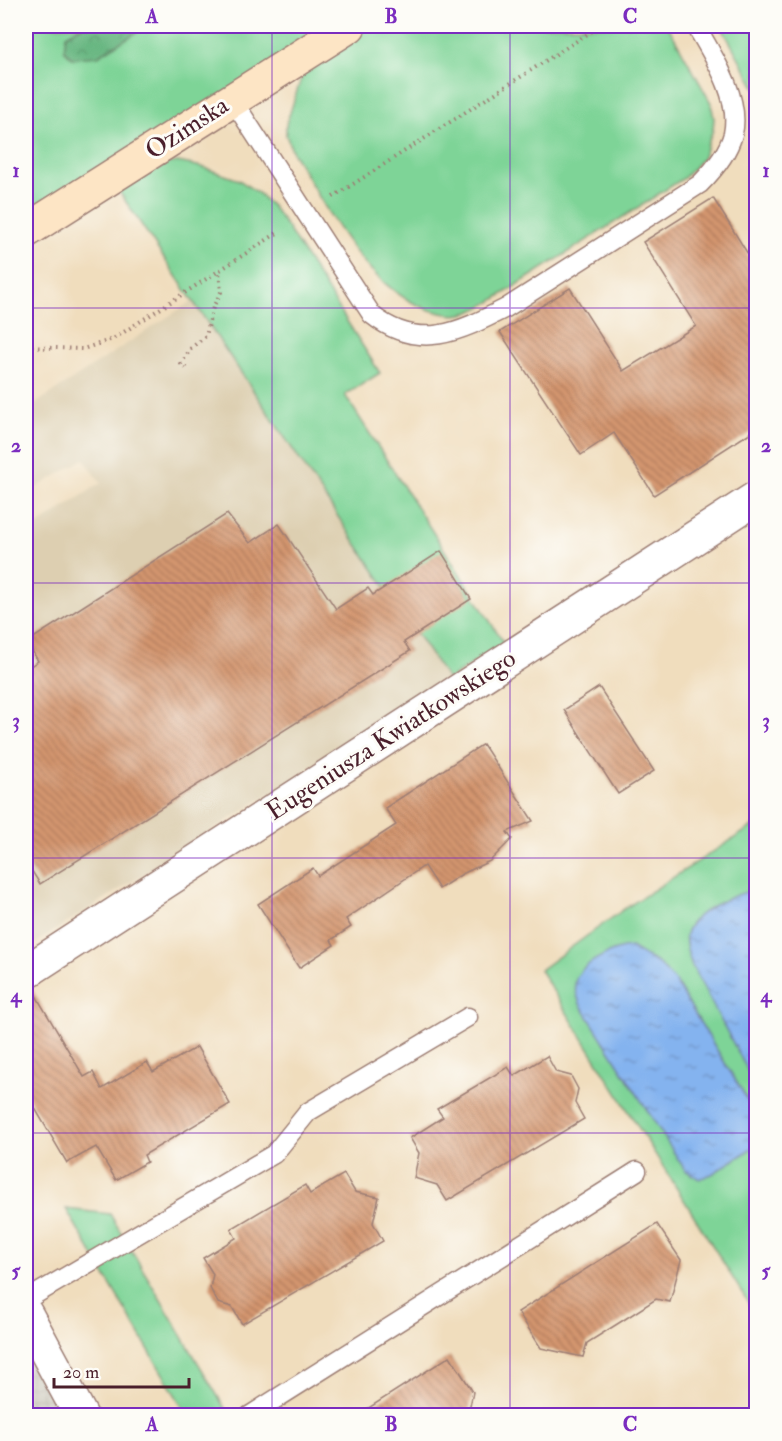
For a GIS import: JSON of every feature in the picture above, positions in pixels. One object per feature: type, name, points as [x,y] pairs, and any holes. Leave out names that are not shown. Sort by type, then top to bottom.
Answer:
[{"type":"main road","name":"Ozimska","points":[[26,231],[348,26]]},
{"type":"street","name":"Eugeniusza Kwiatkowskiego","points":[[26,972],[756,498]]},
{"type":"street","points":[[26,1314],[81,1416]]},
{"type":"lane","points":[[232,99],[372,315],[387,327],[401,333],[423,336],[450,332],[476,323],[506,308],[700,184],[714,169],[733,134],[734,114],[723,79],[696,26]]},
{"type":"lane","points":[[26,1300],[274,1155],[308,1112],[468,1017]]},
{"type":"lane","points":[[249,1416],[637,1171]]},
{"type":"path","points":[[186,368],[181,364],[191,348],[206,336],[213,308],[221,292],[219,271]]},
{"type":"shaded area","points":[[192,301],[448,680],[26,949],[26,533],[101,483],[84,459],[26,494],[26,410]]},
{"type":"shaded area","points":[[26,1314],[83,1415],[26,1415]]},
{"type":"green space","points":[[26,26],[668,26],[711,103],[714,118],[713,130],[702,159],[684,178],[492,301],[466,313],[458,315],[430,310],[407,299],[386,284],[367,266],[350,244],[293,153],[286,135],[286,125],[310,51],[127,168],[178,162],[202,167],[239,180],[273,207],[380,373],[345,395],[504,643],[448,680],[110,178],[26,231]]},
{"type":"green space","points":[[82,26],[147,26],[98,56],[72,58],[64,50],[66,35]]},
{"type":"green space","points":[[721,26],[756,26],[756,89]]},
{"type":"green space","points":[[756,824],[756,1315],[540,970],[624,909]]},
{"type":"green space","points":[[66,1209],[110,1214],[229,1415],[187,1415]]},
{"type":"water","points":[[756,891],[756,1086],[692,966],[686,938],[690,926],[705,911],[725,900]]},
{"type":"water","points":[[631,947],[659,964],[675,981],[756,1114],[756,1146],[712,1174],[699,1179],[685,1170],[580,1004],[577,995],[575,985],[577,978],[588,964],[606,954]]},
{"type":"building","points":[[713,198],[756,267],[756,429],[654,495],[614,433],[581,455],[500,332],[570,288],[623,371],[696,326],[643,242]]},
{"type":"building","points":[[227,514],[250,543],[279,524],[336,609],[368,588],[373,595],[441,551],[471,599],[404,642],[410,651],[40,884],[26,862],[26,669],[38,661],[27,642]]},
{"type":"building","points":[[599,687],[654,771],[618,794],[564,710]]},
{"type":"building","points":[[483,744],[533,821],[507,832],[512,839],[490,861],[462,874],[439,889],[424,866],[346,919],[351,927],[331,940],[334,945],[299,968],[258,904],[313,868],[318,876],[396,825],[385,808]]},
{"type":"building","points":[[32,989],[84,1077],[93,1072],[102,1089],[147,1062],[153,1072],[197,1047],[230,1104],[144,1155],[147,1162],[116,1180],[96,1147],[67,1163],[26,1093],[26,990]]},
{"type":"building","points":[[547,1056],[556,1072],[571,1076],[578,1089],[575,1103],[584,1119],[447,1201],[437,1185],[414,1178],[419,1153],[410,1138],[443,1117],[437,1109],[508,1067],[514,1076]]},
{"type":"building","points":[[344,1174],[355,1192],[379,1197],[373,1223],[383,1241],[242,1324],[232,1307],[218,1303],[210,1288],[213,1274],[203,1258],[236,1238],[231,1229],[305,1185],[310,1194]]},
{"type":"building","points":[[657,1224],[681,1260],[670,1302],[656,1299],[587,1343],[583,1357],[541,1348],[518,1312]]},
{"type":"building","points":[[450,1356],[473,1392],[468,1416],[356,1416]]}]
